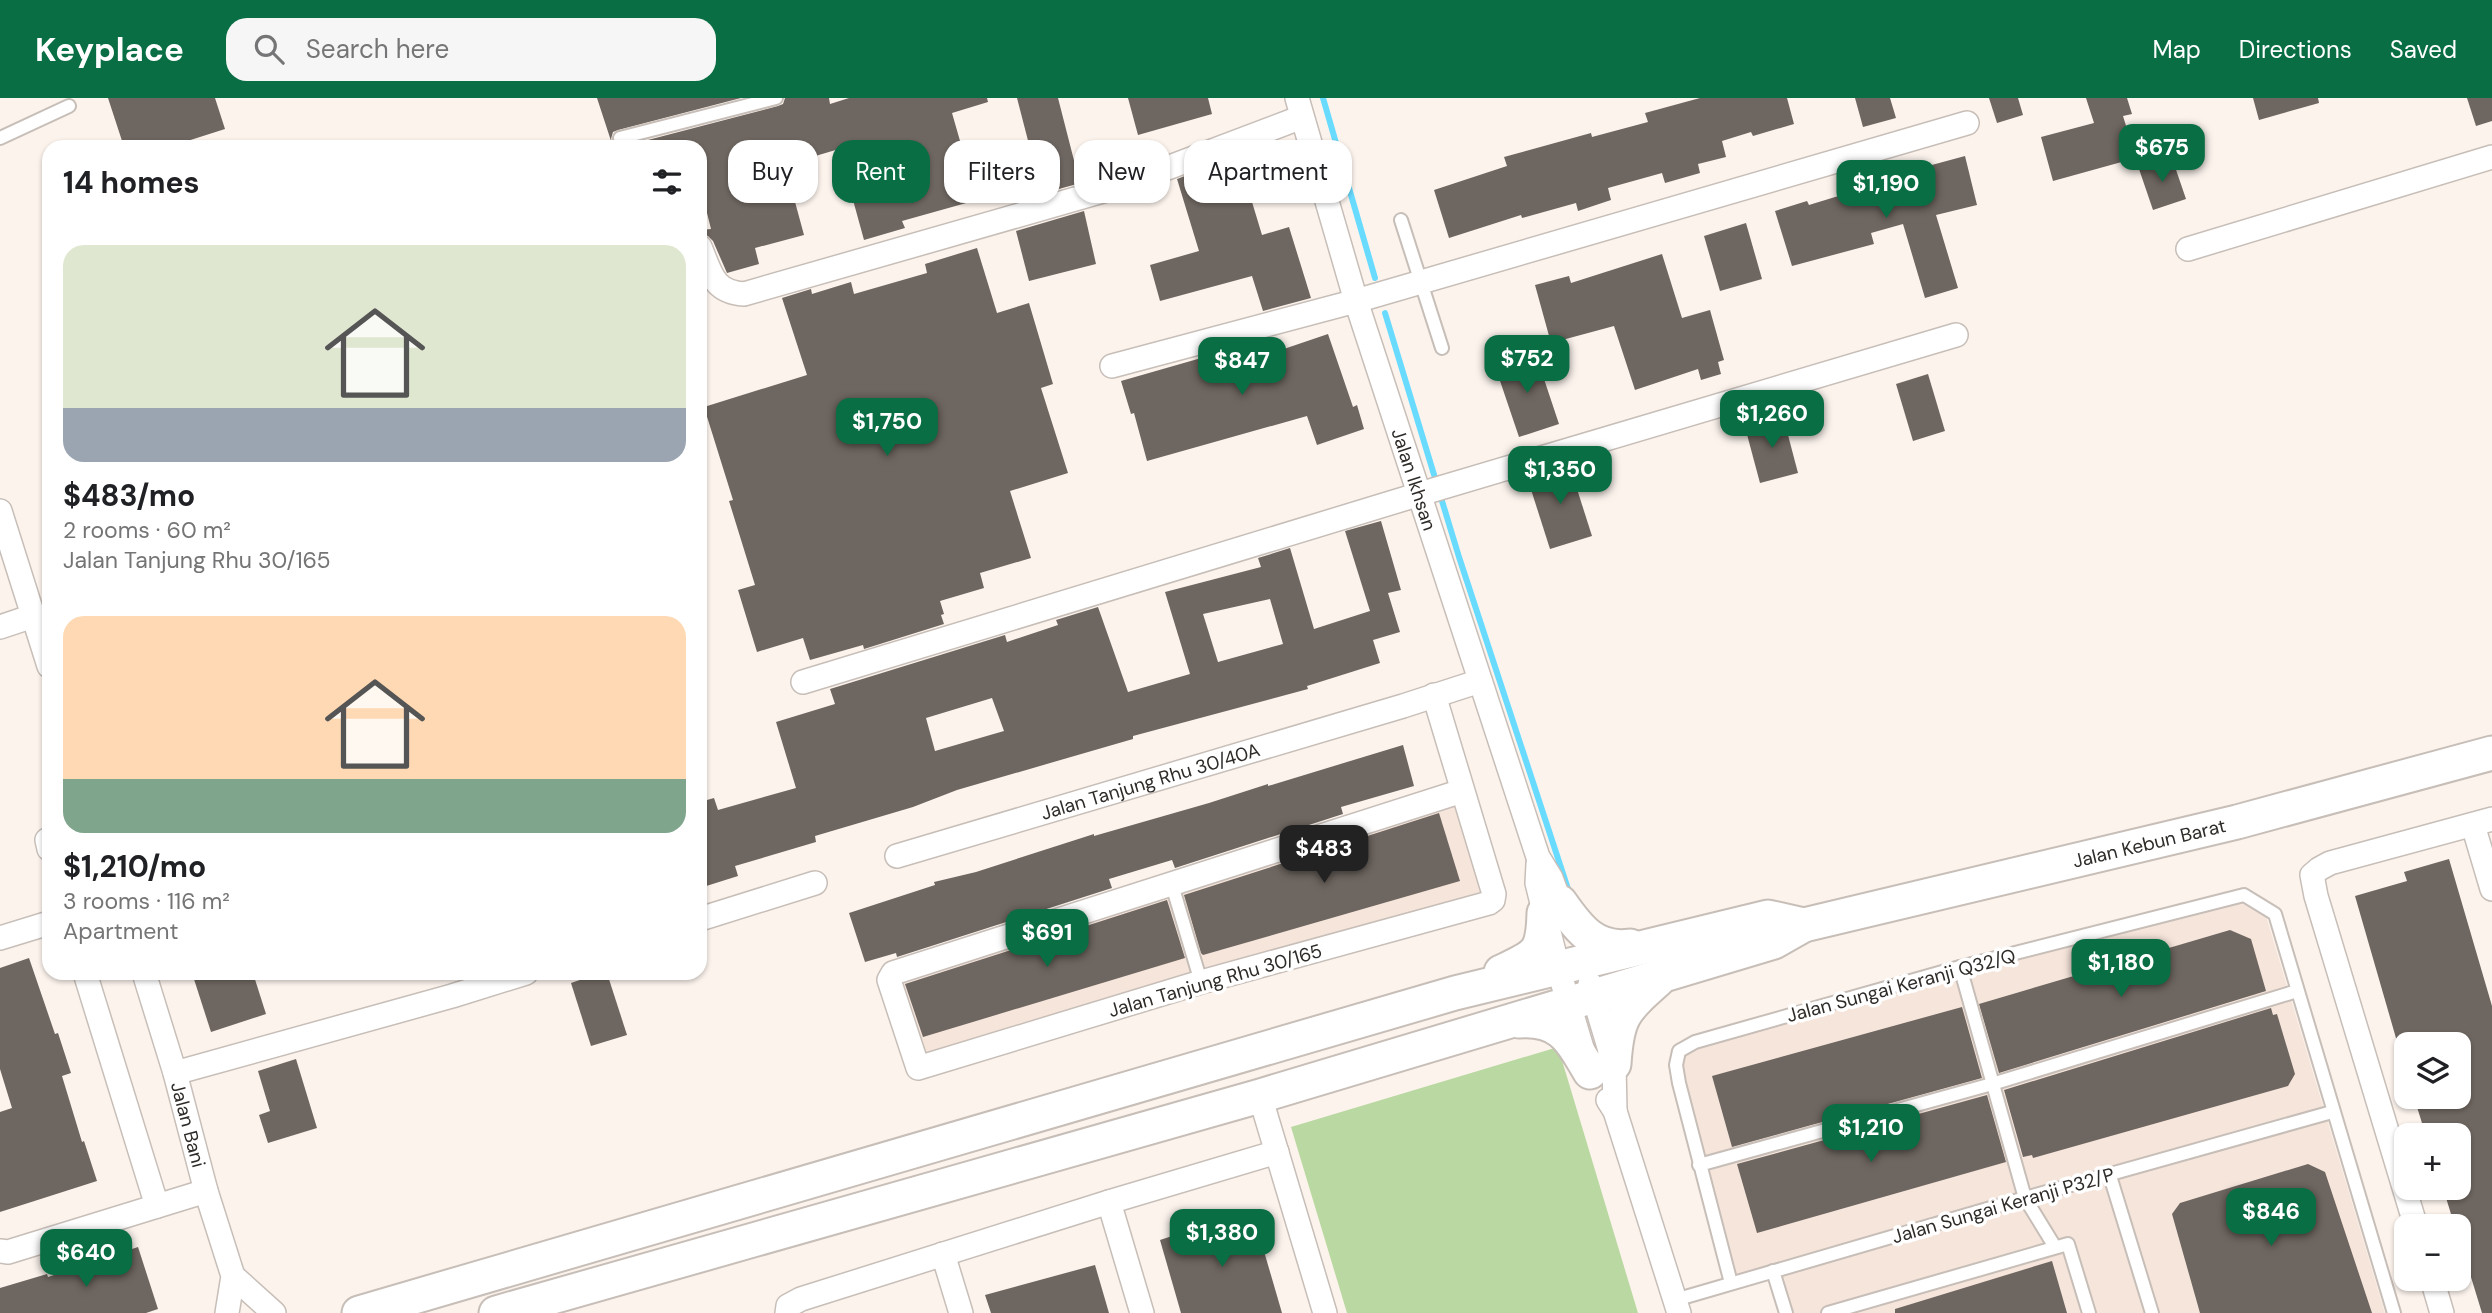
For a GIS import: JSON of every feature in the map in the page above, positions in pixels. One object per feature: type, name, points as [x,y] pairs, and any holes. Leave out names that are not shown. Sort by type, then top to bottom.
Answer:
[{"type":"main road","name":"Jalan Kebun Barat","points":[[1503,1022],[1774,942],[1804,925],[2237,822],[2492,753]]},
{"type":"main road","points":[[359,1313],[1455,993],[1532,956],[1542,943],[1553,908],[1591,940],[1604,945],[1623,947],[1667,941]]},
{"type":"main road","name":"Jalan Kebun Barat","points":[[1455,993],[1768,917],[1804,925]]},
{"type":"main road","points":[[496,1313],[1260,1096],[1503,1022],[1537,1020],[1555,1025],[1577,1050],[1602,1068],[1625,1011],[1662,976]]},
{"type":"street","points":[[707,264],[716,285],[732,293],[744,294],[1117,187],[1300,108]]},
{"type":"street","name":"Jalan Ikhsan","points":[[1300,108],[1356,301],[1435,490],[1480,681],[1538,857],[1537,883],[1553,908],[1677,1307]]},
{"type":"street","points":[[1112,366],[1356,301],[1967,123]]},
{"type":"street","points":[[2188,249],[2492,157]]},
{"type":"street","points":[[803,682],[1956,335]]},
{"type":"street","points":[[0,511],[42,644]]},
{"type":"street","points":[[0,627],[33,616]]},
{"type":"street","name":"Jalan Tanjung Rhu 30/40A","points":[[897,856],[1480,681]]},
{"type":"street","points":[[1172,885],[1462,791],[1434,695]]},
{"type":"street","name":"Jalan Tanjung Rhu 30/165","points":[[1172,885],[893,973],[889,980],[918,1068],[1201,982],[1489,903],[1493,900],[1493,894],[1462,791]]},
{"type":"street","points":[[2412,1214],[2316,896],[2312,875],[2330,863],[2483,822],[2492,889]]},
{"type":"street","points":[[707,917],[815,883]]},
{"type":"street","points":[[0,938],[42,925]]},
{"type":"street","points":[[87,980],[157,1206]]},
{"type":"street","name":"Jalan Bani","points":[[146,980],[233,1276]]},
{"type":"street","points":[[175,1073],[503,980]]},
{"type":"street","points":[[1260,1096],[1325,1313]]},
{"type":"street","points":[[788,1310],[801,1299],[1277,1152]]},
{"type":"street","points":[[0,1251],[8,1252],[206,1191]]},
{"type":"street","points":[[1108,1202],[1142,1313]]},
{"type":"street","points":[[943,1254],[961,1313]]},
{"type":"street","points":[[227,1313],[233,1276]]},
{"type":"street","points":[[233,1276],[274,1313]]},
{"type":"street","points":[[2436,1291],[2442,1313]]},
{"type":"lane","points":[[621,138],[776,98]]},
{"type":"lane","points":[[0,138],[69,106]]},
{"type":"lane","points":[[1401,220],[1442,348]]},
{"type":"lane","points":[[1172,885],[1201,982]]},
{"type":"lane","name":"Jalan Sungai Keranji Q32/Q","points":[[1731,1283],[1699,1165],[1676,1065],[1679,1051],[1695,1042],[1960,967],[2244,895],[2274,914],[2394,1313]]},
{"type":"lane","points":[[1960,967],[2025,1198],[2055,1247]]},
{"type":"lane","points":[[1699,1165],[1992,1084],[2297,991]]},
{"type":"lane","name":"Jalan Sungai Keranji P32/P","points":[[1677,1307],[1731,1283],[1773,1270],[2332,1112]]},
{"type":"lane","points":[[2110,1176],[2152,1313]]},
{"type":"lane","points":[[1828,1313],[2068,1244],[2089,1313]]},
{"type":"lane","points":[[1773,1270],[1786,1313]]},
{"type":"shaded area","points":[[1456,802],[1484,895],[924,1057],[899,979]]},
{"type":"shaded area","points":[[2239,902],[2266,916],[2385,1313],[1791,1313],[1776,1264],[1737,1275],[1682,1068],[1683,1056],[1695,1049],[1957,974]]},
{"type":"green space","points":[[1558,1047],[1638,1313],[1347,1313],[1291,1127]]},
{"type":"building","points":[[108,98],[215,98],[225,129],[191,140],[122,140]]},
{"type":"building","points":[[597,98],[741,98],[618,130],[613,132],[611,140]]},
{"type":"building","points":[[785,98],[829,98],[830,104],[849,98],[987,98],[988,102],[952,113],[960,140],[944,140],[944,203],[966,203],[902,221],[905,228],[864,240],[854,203],[930,203],[930,140],[832,140],[832,151],[818,155],[818,140],[728,140],[728,203],[795,203],[804,235],[755,248],[759,264],[727,273],[713,241],[707,236],[707,229],[711,229],[707,213],[707,140],[648,140],[778,106],[783,104]]},
{"type":"building","points":[[1017,98],[1058,98],[1074,160],[1074,185],[1060,189],[1060,140],[1028,140]]},
{"type":"building","points":[[1128,98],[1208,98],[1212,114],[1138,135]]},
{"type":"building","points":[[1700,98],[1787,98],[1794,124],[1753,136],[1751,132],[1722,141],[1726,157],[1698,164],[1700,173],[1665,183],[1662,173],[1608,188],[1611,200],[1578,211],[1576,203],[1522,218],[1521,215],[1449,238],[1434,190],[1507,166],[1504,157],[1591,133],[1592,137],[1648,122],[1645,113]]},
{"type":"building","points":[[1855,98],[1890,98],[1896,118],[1863,127]]},
{"type":"building","points":[[1989,98],[2018,98],[2023,115],[1997,123]]},
{"type":"building","points":[[2086,98],[2127,98],[2132,114],[2123,116],[2136,158],[2053,181],[2041,137],[2094,123]]},
{"type":"building","points":[[2253,98],[2318,98],[2319,103],[2259,120]]},
{"type":"building","points":[[2467,98],[2492,98],[2492,121],[2476,126]]},
{"type":"building","points":[[1965,156],[1977,205],[1936,215],[1958,288],[1925,298],[1903,224],[1871,233],[1874,244],[1792,266],[1775,211],[1807,201],[1809,205],[1871,186],[1869,182]]},
{"type":"building","points":[[2172,158],[2186,199],[2153,210],[2139,169]]},
{"type":"building","points":[[1184,176],[1184,202],[1177,179]]},
{"type":"building","points":[[1184,203],[1252,203],[1262,235],[1289,227],[1311,298],[1263,311],[1252,276],[1160,301],[1150,265],[1199,251]]},
{"type":"building","points":[[1084,211],[1096,264],[1029,281],[1016,231]]},
{"type":"building","points":[[1746,223],[1762,279],[1720,291],[1704,236]]},
{"type":"building","points":[[977,248],[997,313],[1029,303],[1053,384],[1041,388],[1068,473],[1010,491],[1031,558],[980,573],[984,588],[940,601],[944,624],[864,649],[863,645],[810,660],[803,638],[757,652],[738,590],[755,585],[729,501],[733,500],[707,417],[707,406],[807,375],[782,298],[811,289],[812,294],[851,282],[854,294],[927,273],[925,264]]},
{"type":"building","points":[[1662,254],[1682,318],[1710,310],[1724,360],[1718,362],[1721,374],[1701,380],[1698,369],[1635,390],[1614,326],[1551,343],[1535,285],[1569,276],[1571,283]]},
{"type":"building","points":[[1328,334],[1353,407],[1357,405],[1364,429],[1317,445],[1307,416],[1147,461],[1134,413],[1131,414],[1121,381],[1271,338],[1275,352]]},
{"type":"building","points":[[1535,352],[1559,424],[1519,437],[1495,366]]},
{"type":"building","points":[[1928,374],[1945,431],[1913,441],[1896,384]]},
{"type":"building","points":[[1783,416],[1798,473],[1760,483],[1745,427]]},
{"type":"building","points":[[1569,464],[1592,536],[1550,549],[1527,477]]},
{"type":"building","points":[[1381,521],[1401,590],[1388,593],[1400,632],[1373,640],[1380,663],[1307,686],[1308,689],[1133,736],[1133,739],[957,790],[913,807],[815,836],[816,842],[735,866],[738,876],[707,886],[707,800],[714,798],[718,810],[796,788],[776,722],[835,704],[830,689],[1005,635],[1007,642],[1058,625],[1056,620],[1098,607],[1128,692],[1190,674],[1165,592],[1261,567],[1258,558],[1290,548],[1314,629],[1370,611],[1345,531]],"holes":[[[1270,599],[1283,644],[1218,662],[1203,614]],[[992,698],[1004,731],[935,751],[926,718]]]},
{"type":"building","points":[[1403,745],[1414,786],[1341,807],[1343,814],[1175,868],[1172,860],[1109,879],[1112,888],[897,957],[896,953],[865,962],[849,913],[935,885],[934,882],[976,872],[1094,834]]},
{"type":"building","points":[[1439,813],[1460,881],[1203,955],[1201,953],[1184,895]]},
{"type":"building","points":[[2449,859],[2492,1006],[2492,1313],[2482,1313],[2471,1277],[2471,1214],[2451,1214],[2447,1200],[2471,1200],[2471,1123],[2422,1123],[2418,1109],[2471,1109],[2471,1032],[2394,1032],[2355,896],[2407,881],[2404,872]]},
{"type":"building","points":[[1167,900],[1185,958],[923,1037],[905,984]]},
{"type":"building","points":[[2230,930],[2251,939],[2266,991],[1999,1073],[1979,1004]]},
{"type":"building","points":[[29,958],[71,1073],[62,1076],[97,1181],[0,1212],[0,1112],[12,1108],[0,1069],[0,968]]},
{"type":"building","points":[[194,980],[255,980],[266,1014],[211,1032]]},
{"type":"building","points":[[580,980],[609,980],[627,1035],[591,1046],[571,983]]},
{"type":"building","points":[[1962,1007],[1982,1078],[1732,1147],[1712,1076]]},
{"type":"building","points":[[2271,1008],[2273,1015],[2277,1014],[2295,1074],[2288,1086],[2033,1158],[2032,1155],[2023,1157],[2004,1090]]},
{"type":"building","points":[[296,1059],[317,1128],[268,1143],[259,1115],[270,1111],[258,1071]]},
{"type":"building","points":[[1987,1095],[2006,1162],[1757,1233],[1737,1164]]},
{"type":"building","points":[[2308,1164],[2325,1172],[2372,1313],[2200,1313],[2172,1214],[2180,1203]]},
{"type":"building","points":[[1252,1210],[1282,1313],[1181,1313],[1160,1240]]},
{"type":"building","points":[[138,1247],[158,1309],[146,1313],[0,1313],[0,1288],[47,1274],[48,1277]]},
{"type":"building","points":[[2052,1261],[2067,1313],[1895,1313],[1895,1309]]},
{"type":"building","points":[[1095,1265],[1109,1313],[991,1313],[985,1295]]},
{"type":"waterway","points":[[1323,98],[1375,278]]},
{"type":"waterway","points":[[1385,313],[1459,557],[1570,895]]}]
